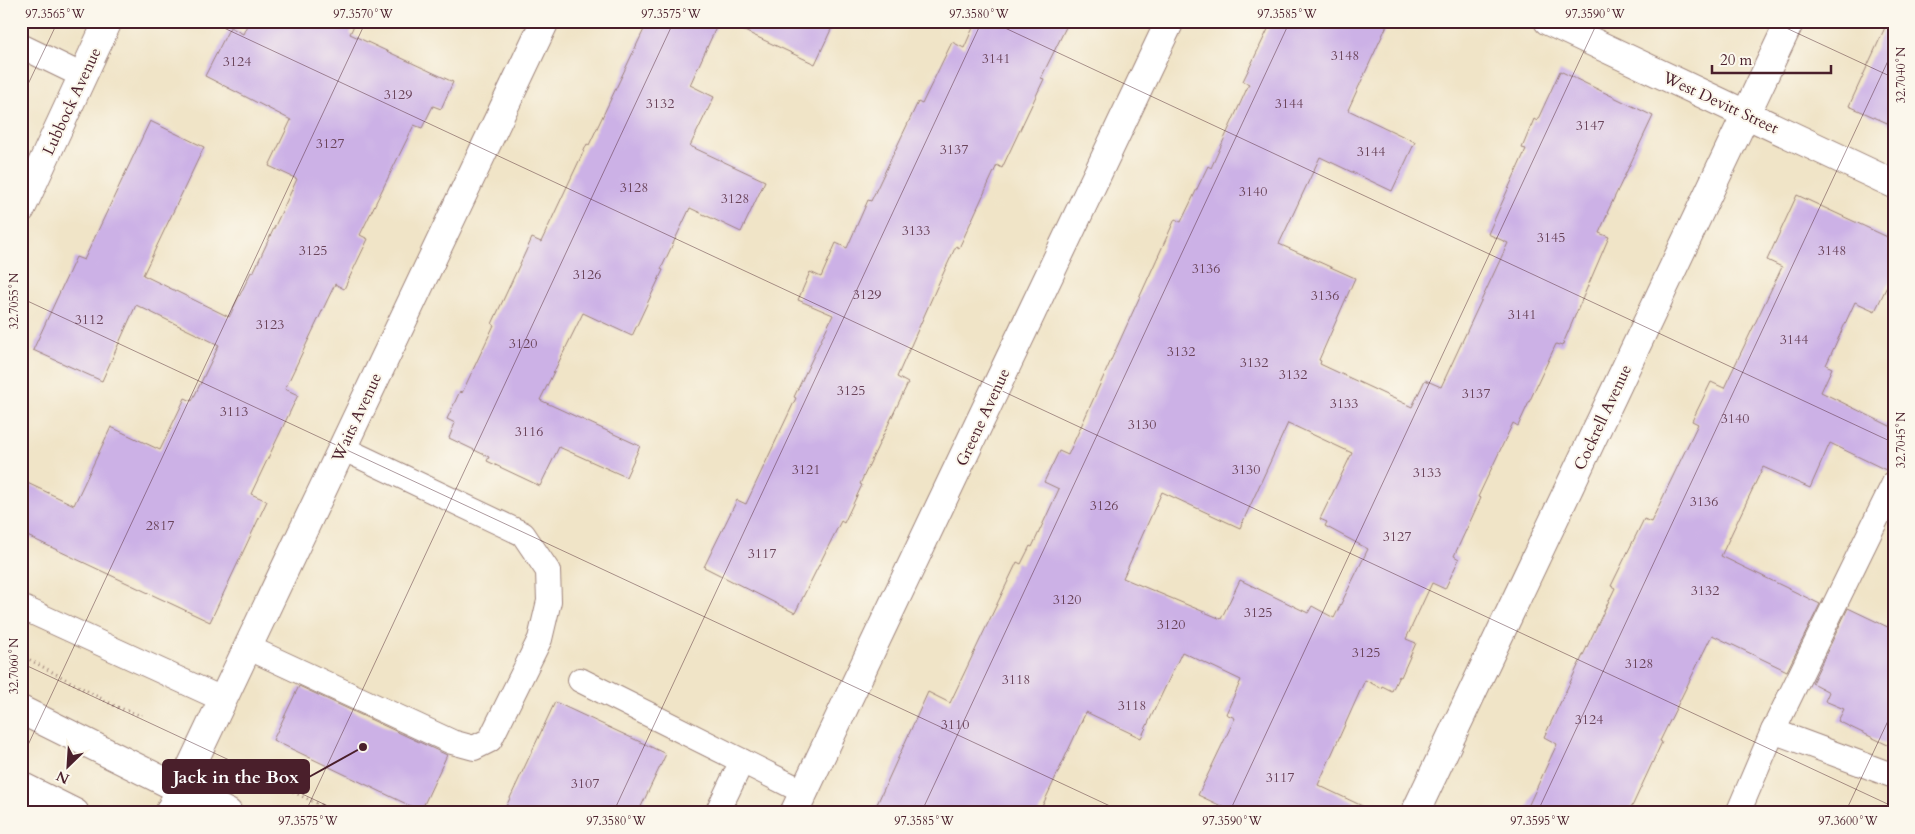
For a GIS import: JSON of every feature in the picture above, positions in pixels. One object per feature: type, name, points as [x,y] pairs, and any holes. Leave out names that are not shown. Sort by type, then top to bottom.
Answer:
[{"type":"street","name":"Lubbock Avenue","points":[[21,209],[108,21]]},
{"type":"street","name":"Waits Avenue","points":[[174,801],[545,21]]},
{"type":"street","name":"Greene Avenue","points":[[799,802],[1170,21]]},
{"type":"street","name":"West Devitt Street","points":[[1548,21],[1894,184]]},
{"type":"street","name":"Cockrell Avenue","points":[[1415,813],[1790,21]]},
{"type":"street","points":[[21,710],[174,801],[228,813]]},
{"type":"street","points":[[21,786],[75,813]]},
{"type":"lane","points":[[21,46],[82,76]]},
{"type":"lane","points":[[247,647],[452,742],[474,748],[490,740],[540,639],[549,601],[548,571],[523,534],[342,448]]},
{"type":"lane","points":[[1738,813],[1773,731],[1894,483]]},
{"type":"lane","points":[[21,607],[222,699]]},
{"type":"lane","points":[[580,680],[742,761],[799,802]]},
{"type":"lane","points":[[1773,731],[1894,776]]},
{"type":"lane","points":[[717,813],[742,761]]},
{"type":"path","points":[[21,656],[118,707],[142,716]]},
{"type":"path","points":[[248,771],[338,813]]},
{"type":"building","points":[[249,21],[356,21],[350,34],[453,82],[441,109],[433,106],[422,128],[414,125],[360,235],[368,239],[344,289],[335,284],[285,389],[298,395],[251,494],[267,501],[210,622],[21,533],[21,480],[74,505],[111,427],[160,450],[185,398],[192,401],[219,345],[136,305],[102,381],[33,350],[76,257],[84,260],[150,121],[204,147],[143,275],[229,317],[251,272],[253,273],[297,179],[269,166],[291,120],[205,76],[230,27],[243,34]]},
{"type":"building","points":[[648,21],[719,21],[690,85],[714,97],[690,146],[765,181],[741,232],[690,208],[632,336],[583,313],[540,400],[640,446],[626,477],[559,447],[540,486],[487,461],[489,457],[449,438],[455,423],[447,419],[460,391],[462,393],[494,325],[492,324],[532,238],[541,242]]},
{"type":"building","points":[[723,21],[835,21],[815,64]]},
{"type":"building","points":[[976,21],[1069,21],[1041,78],[1044,79],[1002,168],[997,165],[959,248],[956,246],[936,289],[897,377],[908,383],[860,484],[862,485],[844,523],[841,521],[795,613],[704,567],[737,500],[746,504],[833,315],[798,300],[810,272],[821,277],[836,243],[847,248],[868,200],[871,201],[918,102],[922,104],[952,42],[964,48]]},
{"type":"building","points":[[1272,21],[1389,21],[1348,110],[1415,142],[1392,191],[1320,157],[1279,244],[1355,278],[1319,360],[1321,361],[1320,364],[1412,407],[1425,380],[1441,387],[1508,243],[1488,234],[1526,149],[1522,148],[1534,119],[1537,121],[1560,71],[1653,116],[1599,233],[1609,237],[1562,346],[1556,344],[1518,426],[1513,423],[1478,497],[1481,498],[1454,556],[1459,559],[1445,589],[1432,583],[1406,639],[1416,643],[1401,677],[1399,676],[1392,691],[1365,680],[1318,785],[1377,813],[1236,813],[1198,795],[1235,718],[1226,714],[1241,680],[1182,652],[1141,738],[1086,712],[1039,813],[873,813],[928,692],[950,703],[1017,562],[1021,564],[1030,546],[1032,547],[1059,489],[1044,482],[1059,451],[1068,455],[1175,219],[1181,222],[1208,166],[1211,168],[1249,84],[1243,81]],"holes":[[[1288,423],[1352,453],[1320,519],[1327,522],[1325,526],[1368,549],[1334,618],[1312,606],[1308,613],[1240,580],[1221,619],[1123,578],[1162,492],[1240,528]]]},
{"type":"building","points":[[1888,21],[1894,21],[1894,126],[1849,106]]},
{"type":"building","points":[[1797,195],[1894,240],[1894,272],[1875,311],[1855,302],[1826,365],[1832,368],[1821,392],[1894,428],[1894,469],[1888,471],[1830,443],[1810,488],[1763,467],[1721,556],[1820,604],[1787,671],[1712,635],[1660,741],[1662,742],[1629,813],[1525,813],[1557,744],[1544,737],[1615,588],[1611,586],[1644,519],[1651,522],[1698,424],[1692,421],[1711,382],[1724,388],[1782,267],[1767,260]]},
{"type":"building","points":[[1848,608],[1894,630],[1894,748],[1838,721],[1844,709],[1825,701],[1829,692],[1812,683]]},
{"type":"building","points":[[299,686],[447,755],[421,811],[273,740]]},
{"type":"building","points":[[555,702],[666,754],[638,813],[503,813]]},
{"type":"place","name":"Jack in the Box","points":[[363,747]]}]
